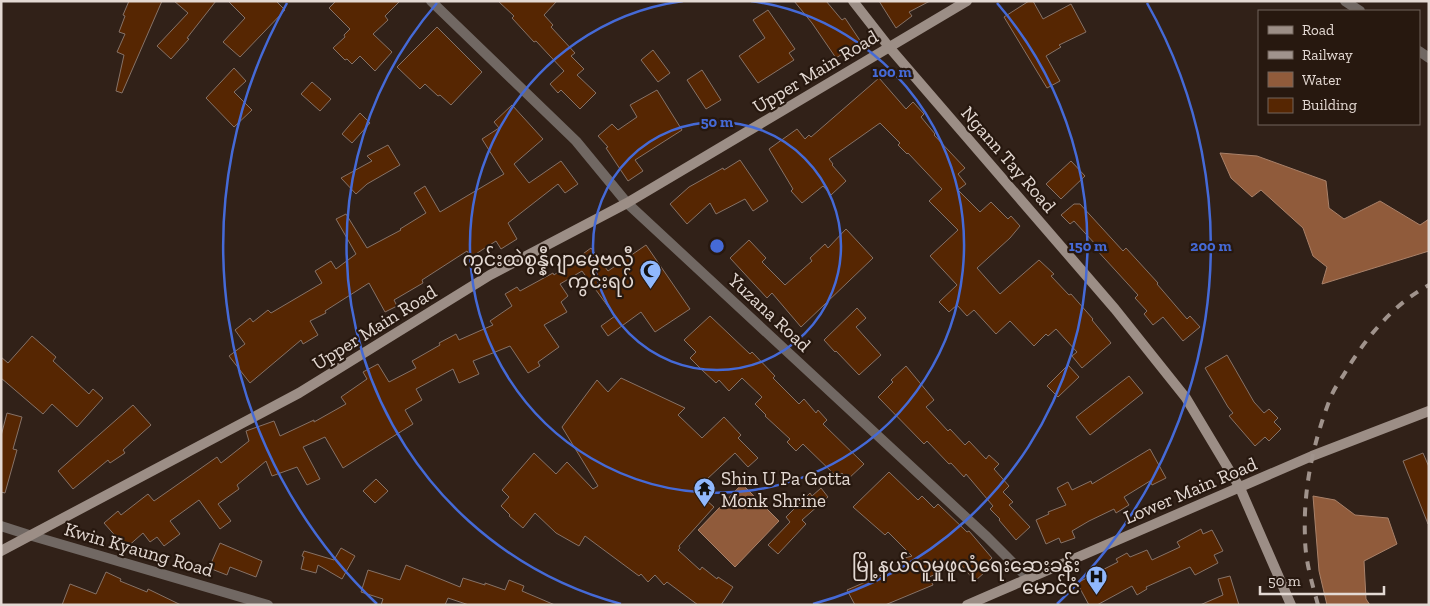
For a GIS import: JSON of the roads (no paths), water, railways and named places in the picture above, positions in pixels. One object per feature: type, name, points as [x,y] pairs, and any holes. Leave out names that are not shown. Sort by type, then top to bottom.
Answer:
[{"type":"main road","name":"Ngann Tay Road","points":[[853,1],[889,47],[1115,310],[1186,398],[1240,488],[1291,605]]},
{"type":"main road","name":"Upper Main Road","points":[[1,551],[299,393],[490,275],[627,203],[966,1]]},
{"type":"main road","name":"Lower Main Road","points":[[973,604],[1028,578],[1312,456],[1429,411]]},
{"type":"street","name":"Yuzana Road","points":[[431,1],[576,141],[627,203],[987,537],[1028,578]]},
{"type":"street","points":[[1345,1],[1358,10]]},
{"type":"street","name":"Kwin Kyaung Road","points":[[1,526],[268,605]]},
{"type":"water","points":[[1220,153],[1257,156],[1326,181],[1329,208],[1344,219],[1380,201],[1420,225],[1429,219],[1429,251],[1322,284],[1327,267],[1313,256],[1303,228],[1261,190],[1252,197],[1231,178]]},
{"type":"water","points":[[742,484],[779,521],[735,567],[698,530]]},
{"type":"water","points":[[1313,496],[1335,500],[1355,515],[1388,518],[1397,544],[1364,561],[1366,599],[1370,605],[1327,605],[1319,571]]},
{"type":"railway","points":[[1318,605],[1306,554],[1305,519],[1310,467],[1324,416],[1336,387],[1360,349],[1380,324],[1403,303],[1429,285]]},
{"type":"place","name":"ကွင်းထဲစွန္နီဂျာမေဗလီ ကွင်းရပ်","points":[[650,289]]},
{"type":"place","name":"Shin U Pa Gotta Monk Shrine","points":[[705,508]]},
{"type":"place","name":"မြို့နယ်လူမှုဖူလုံရေးဆေးခန်း မောင်ငံ","points":[[1096,595]]}]
